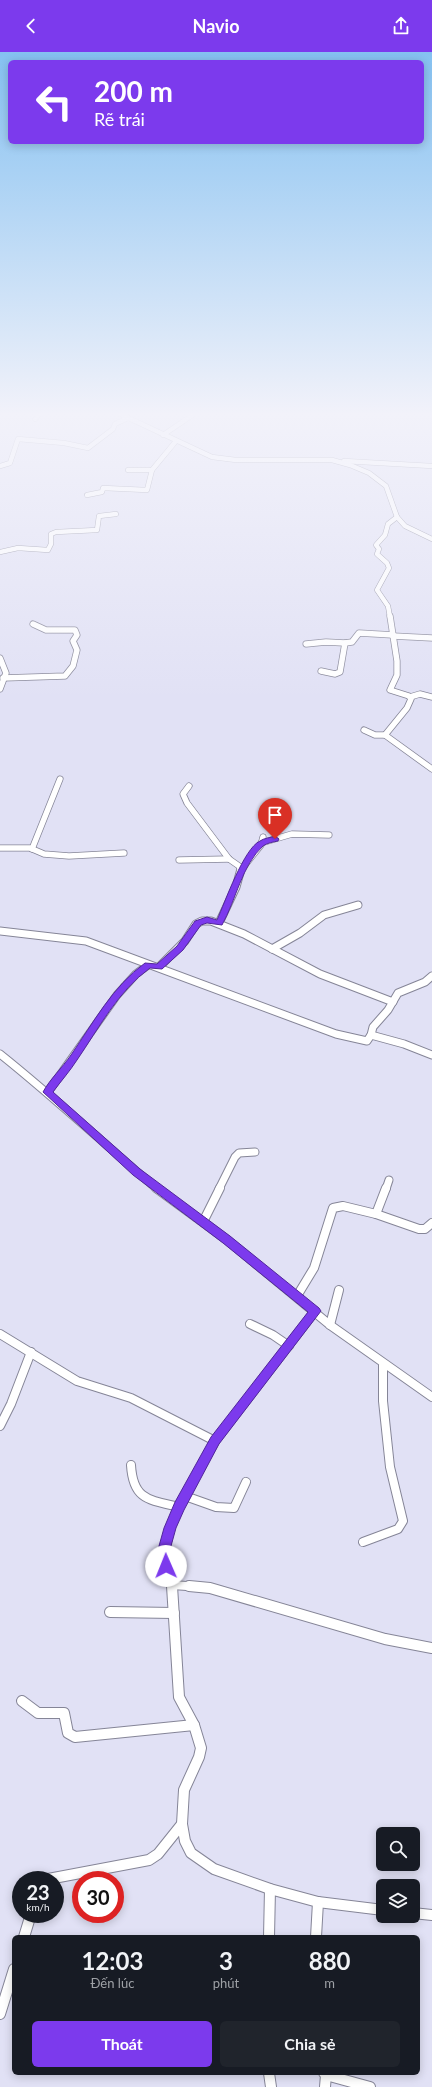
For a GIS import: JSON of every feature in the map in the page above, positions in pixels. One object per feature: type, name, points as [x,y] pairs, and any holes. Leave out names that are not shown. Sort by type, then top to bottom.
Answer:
[{"type":"street","points":[[394,509],[397,517],[405,526],[432,539]]},
{"type":"street","points":[[0,552],[18,548],[48,550],[51,544],[51,534],[97,530],[99,516],[116,514]]},
{"type":"street","points":[[397,517],[388,524],[385,535],[377,544],[379,550],[376,553],[389,566],[377,590],[388,606],[398,671],[390,690],[410,697],[420,694],[432,697]]},
{"type":"street","points":[[3,678],[63,677],[68,675],[71,670],[77,650],[73,641],[77,635],[75,629],[46,630],[33,624]]},
{"type":"street","points":[[306,644],[352,642],[361,632],[432,638]]},
{"type":"street","points":[[321,671],[336,674],[340,672],[345,643]]},
{"type":"street","points":[[0,658],[6,673],[0,689]]},
{"type":"street","points":[[385,735],[407,708],[411,699],[410,697]]},
{"type":"street","points":[[364,730],[375,735],[385,735],[432,769]]},
{"type":"street","points":[[32,849],[60,779]]},
{"type":"street","points":[[188,786],[183,794],[185,800],[229,859],[239,866],[241,870]]},
{"type":"street","points":[[219,923],[236,887],[241,870],[262,840],[292,834],[329,835]]},
{"type":"street","points":[[0,848],[32,849],[44,854],[69,856],[124,853]]},
{"type":"street","points":[[179,860],[229,859]]},
{"type":"street","points":[[272,949],[300,933],[324,915],[358,905]]},
{"type":"street","points":[[159,967],[182,944],[196,924],[207,920],[219,923],[322,975],[393,1002]]},
{"type":"street","points":[[0,931],[79,939],[118,952],[148,965],[159,967],[262,1008],[336,1034],[366,1041],[371,1035],[373,1027],[393,1002],[398,993],[425,982],[432,976]]},
{"type":"street","points":[[48,1092],[117,995],[136,974],[148,965]]},
{"type":"street","points":[[371,1035],[404,1044],[432,1056]]},
{"type":"street","points":[[0,1054],[48,1092],[118,1156],[164,1194],[203,1222],[315,1311],[330,1325],[383,1365],[432,1398]]},
{"type":"street","points":[[203,1222],[235,1157],[239,1153],[255,1152]]},
{"type":"street","points":[[376,1214],[389,1180]]},
{"type":"street","points":[[296,1296],[314,1268],[333,1208],[343,1206],[376,1214],[419,1229],[425,1229],[432,1223]]},
{"type":"street","points":[[330,1325],[339,1290]]},
{"type":"street","points":[[315,1311],[215,1440],[179,1506],[170,1528],[164,1556],[172,1585],[179,1697],[194,1725],[201,1748],[200,1757],[184,1790],[182,1824],[185,1841],[191,1853],[200,1861],[214,1869],[270,1889],[318,1902],[376,1909]]},
{"type":"street","points":[[250,1324],[273,1335],[289,1346]]},
{"type":"street","points":[[0,1334],[77,1381],[132,1398],[215,1440]]},
{"type":"street","points":[[0,1426],[11,1404],[31,1352]]},
{"type":"street","points":[[363,1542],[398,1529],[403,1521],[390,1467],[383,1401],[383,1365]]},
{"type":"street","points":[[131,1465],[132,1484],[138,1493],[154,1501],[179,1506]]},
{"type":"street","points":[[185,1496],[216,1507],[234,1508],[238,1502],[240,1488],[246,1482]]},
{"type":"street","points":[[172,1585],[210,1588],[385,1639],[432,1648]]},
{"type":"street","points":[[110,1612],[139,1610],[174,1613]]},
{"type":"street","points":[[22,1701],[29,1709],[38,1715],[64,1713],[68,1733],[75,1737],[194,1725]]},
{"type":"street","points":[[64,1876],[149,1860],[158,1854],[182,1824]]},
{"type":"street","points":[[269,1935],[270,1889]]},
{"type":"street","points":[[316,1935],[318,1902]]},
{"type":"street","points":[[420,1914],[432,1915]]},
{"type":"street","points":[[25,1935],[28,1923]]},
{"type":"street","points":[[0,2014],[12,1975]]},
{"type":"street","points":[[269,2075],[271,2087]]},
{"type":"street","points":[[325,2078],[370,2087]]},
{"type":"route","points":[[166,1566],[164,1556],[165,1546],[170,1528],[179,1506],[215,1440],[277,1362],[315,1311],[227,1240],[164,1194],[137,1172],[106,1146],[48,1092],[73,1059],[103,1013],[136,974],[148,965],[159,967],[180,948],[198,922],[207,920],[219,923],[221,921],[225,915],[236,887],[241,870],[244,869],[261,843],[275,839]]}]
